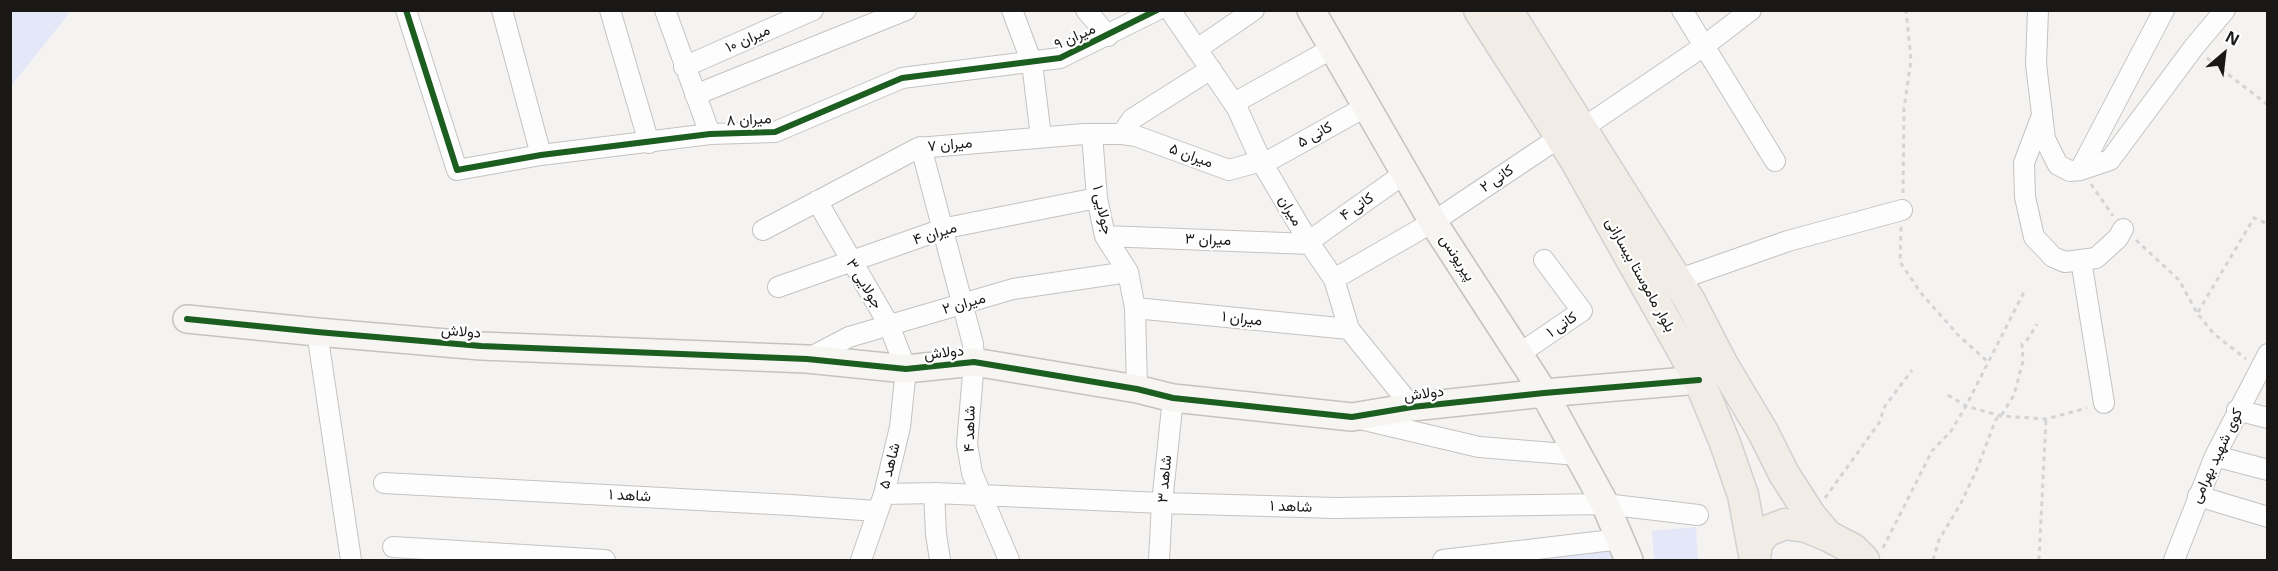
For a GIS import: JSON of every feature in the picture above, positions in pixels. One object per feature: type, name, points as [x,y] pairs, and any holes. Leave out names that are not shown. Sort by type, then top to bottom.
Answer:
[{"type":"main road","name":"بلوار ماموستا بیسارانی","points":[[1479,10],[1571,132],[1677,280],[1723,365],[1764,432],[1784,474],[1820,526]]},
{"type":"main road","name":"بلوار ماموستا بیسارانی","points":[[1507,10],[1699,380],[1743,495],[1755,561]]},
{"type":"main road","points":[[1755,561],[1757,543],[1767,531],[1785,524],[1820,526],[1853,549],[1873,556]]},
{"type":"street","name":"میران ۸","points":[[406,10],[457,170],[541,155],[710,134],[775,132],[902,78],[1032,63]]},
{"type":"street","points":[[502,10],[541,155]]},
{"type":"street","points":[[610,10],[649,143]]},
{"type":"street","name":"میران ۱۰","points":[[684,67],[813,10]]},
{"type":"street","points":[[695,95],[906,10]]},
{"type":"street","points":[[1012,10],[1032,63],[1041,137]]},
{"type":"street","points":[[1086,10],[1108,36]]},
{"type":"street","name":"میران ۹","points":[[1032,63],[1060,58],[1157,10]]},
{"type":"street","name":"میران","points":[[1170,10],[1234,103],[1262,163],[1309,243],[1334,279],[1349,328],[1412,407]]},
{"type":"street","points":[[1197,49],[1254,10]]},
{"type":"street","name":"پیریونس","points":[[1311,10],[1433,222],[1544,393],[1605,504],[1625,550]]},
{"type":"street","points":[[1682,10],[1775,161]]},
{"type":"street","name":"کانی ۲","points":[[1334,279],[1433,222],[1704,46],[1751,10]]},
{"type":"street","points":[[2038,10],[2036,64],[2045,139],[2058,165],[2070,171],[2110,160],[2194,47],[2225,10]]},
{"type":"street","points":[[2080,170],[2164,10]]},
{"type":"street","points":[[668,12],[684,67],[710,134]]},
{"type":"street","points":[[1234,103],[1333,48]]},
{"type":"street","points":[[1122,134],[1132,119],[1211,69]]},
{"type":"street","name":"کانی ۵","points":[[1262,163],[1367,106]]},
{"type":"street","points":[[2042,115],[2024,163],[2025,197],[2034,237],[2053,257],[2065,262],[2096,258],[2118,238],[2123,229]]},
{"type":"street","name":"جولایی ۱","points":[[1092,134],[1097,198],[1105,236],[1128,272],[1134,308],[1137,389]]},
{"type":"street","name":"میران ۷","points":[[763,230],[921,147],[1041,137],[1122,134]]},
{"type":"street","name":"میران ۵","points":[[1122,134],[1136,136],[1229,170],[1262,163]]},
{"type":"street","name":"شاهد ۴","points":[[921,147],[973,344],[974,362],[967,444],[972,473],[1009,561]]},
{"type":"street","name":"کانی ۴","points":[[1309,243],[1406,173]]},
{"type":"street","name":"میران ۴","points":[[778,288],[944,229],[1097,198]]},
{"type":"street","name":"جولایی ۳","points":[[817,201],[889,325],[906,369]]},
{"type":"street","points":[[1677,280],[1788,241],[1902,210]]},
{"type":"street","name":"میران ۳","points":[[1105,236],[1309,243]]},
{"type":"street","name":"کانی ۱","points":[[1519,354],[1582,311],[1544,260]]},
{"type":"street","points":[[2081,260],[2104,403]]},
{"type":"street","name":"میران ۲","points":[[807,359],[849,337],[1013,290],[1128,272]]},
{"type":"street","name":"میران ۱","points":[[1134,308],[1349,328]]},
{"type":"street","name":"دولاش","points":[[187,319],[481,346],[807,359],[906,369],[974,362],[1137,389],[1173,398],[1352,417],[1412,407],[1699,380]]},
{"type":"street","points":[[317,332],[351,561]]},
{"type":"street","name":"کوی شهید بهرامی","points":[[2174,561],[2215,456],[2264,361]]},
{"type":"street","name":"شاهد ۵","points":[[861,561],[900,428],[906,369]]},
{"type":"street","name":"شاهد ۳","points":[[1159,561],[1162,503],[1173,398]]},
{"type":"street","points":[[2237,411],[2268,418]]},
{"type":"street","points":[[1352,417],[1479,447],[1578,455]]},
{"type":"street","points":[[2215,456],[2268,470]]},
{"type":"street","name":"شاهد ۱","points":[[384,483],[791,505],[880,502],[934,493],[1336,508],[1605,504],[1698,515]]},
{"type":"street","points":[[934,493],[940,561]]},
{"type":"street","points":[[2198,496],[2268,517]]},
{"type":"street","points":[[393,546],[537,558],[605,561]]},
{"type":"street","points":[[1443,561],[1625,550]]},
{"type":"path","points":[[1906,10],[1911,60],[1904,108],[1905,161],[1900,262],[1929,302],[1959,336],[1988,362]]},
{"type":"path","points":[[2194,47],[2268,105]]},
{"type":"path","points":[[2080,170],[2123,229],[2179,280],[2197,313],[2214,334],[2264,361]]},
{"type":"path","points":[[2197,313],[2254,218],[2268,224]]},
{"type":"path","points":[[1873,556],[1932,451],[1951,431],[1966,406],[2024,292]]},
{"type":"path","points":[[1933,561],[1939,540],[1961,503],[1996,419],[2001,416],[2014,395],[2023,361],[2022,344],[2037,324]]},
{"type":"path","points":[[1820,526],[1879,423],[1886,406],[1912,370]]},
{"type":"path","points":[[1948,395],[1966,406],[2001,416],[2046,419],[2104,403]]},
{"type":"path","points":[[2039,561],[2046,419]]},
{"type":"shaded area","points":[[10,11],[71,11],[11,86],[10,86]]},
{"type":"shaded area","points":[[1696,527],[1698,560],[1654,560],[1652,531]]},
{"type":"shaded area","points":[[1590,546],[1620,551],[1623,560],[1500,560]]},
{"type":"cycle path","points":[[406,10],[457,170],[541,155],[710,134],[775,132],[902,78],[1060,58],[1157,10]]},
{"type":"cycle path","points":[[187,319],[481,346],[807,359],[906,369],[974,362],[1137,389],[1173,398],[1352,417],[1412,407],[1699,380]]}]
